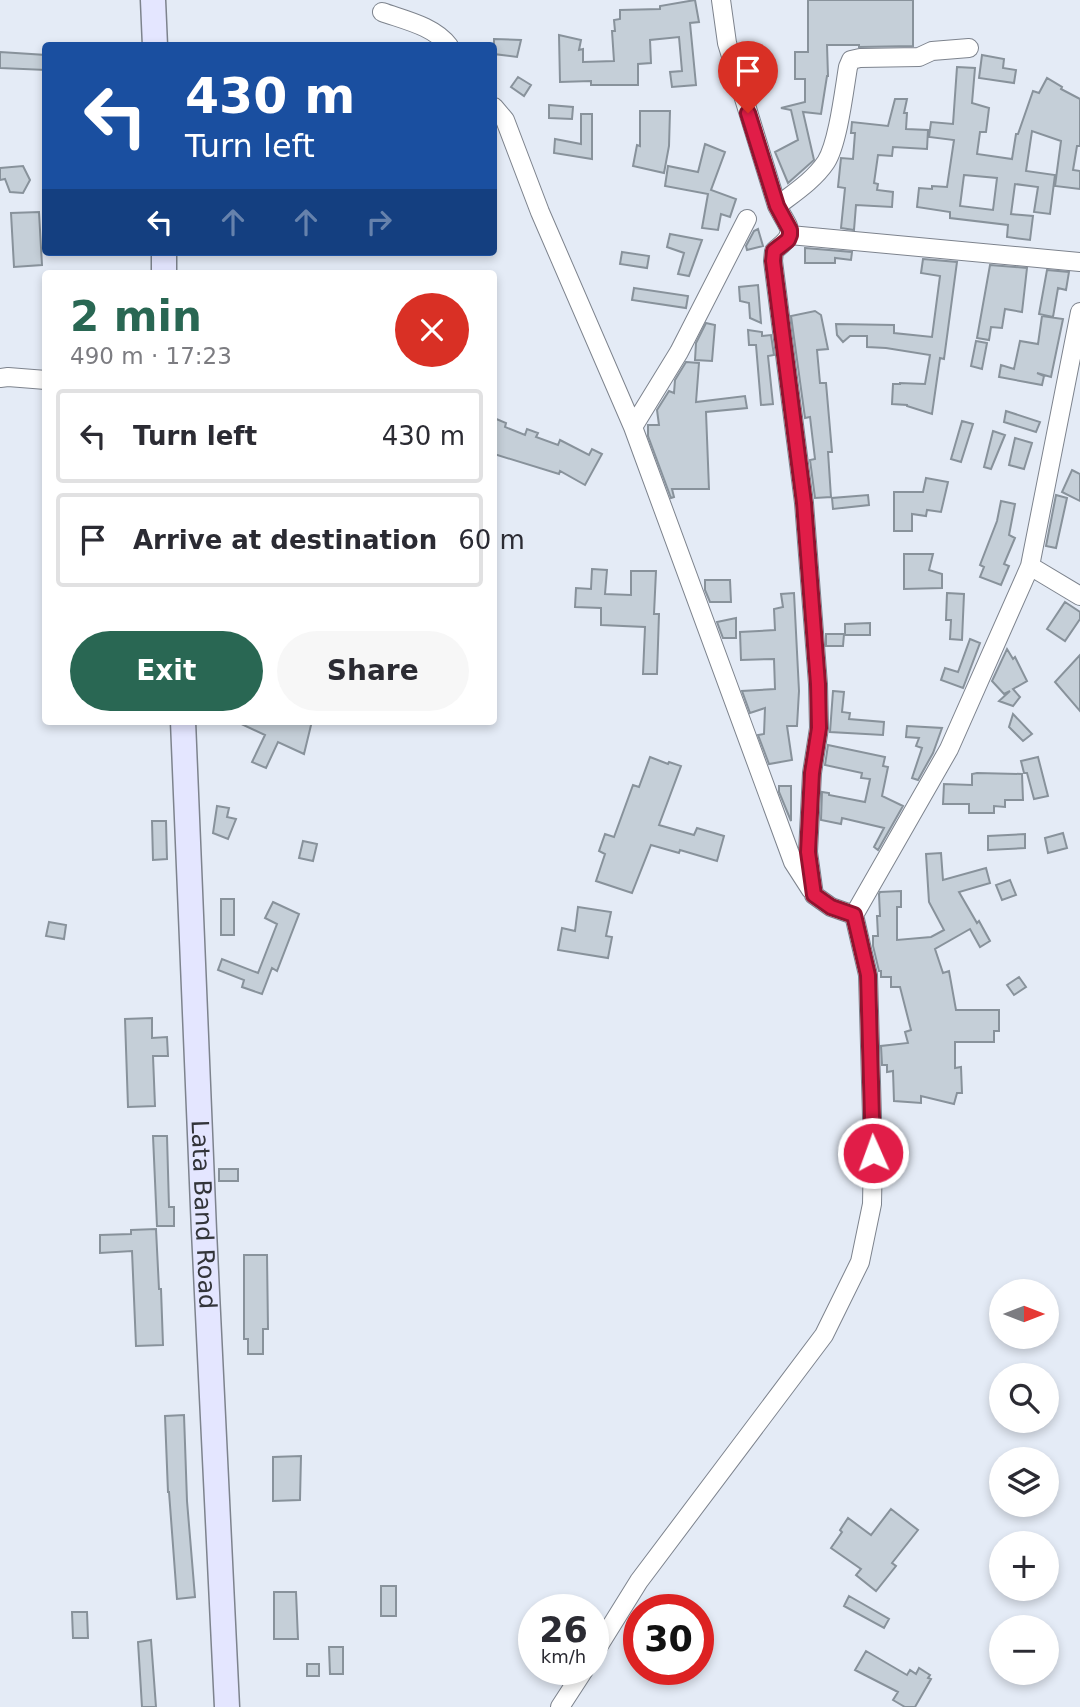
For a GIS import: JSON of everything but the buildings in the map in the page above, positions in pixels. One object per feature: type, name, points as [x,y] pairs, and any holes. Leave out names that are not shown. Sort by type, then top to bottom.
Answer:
[{"type":"main road","points":[[153,0],[155,42]]},
{"type":"main road","name":"Lata Band Road","points":[[183,725],[227,1707]]},
{"type":"street","points":[[721,0],[727,43],[777,206],[790,230],[788,240],[774,251],[773,261],[804,503],[818,684],[819,728],[812,773],[808,852],[814,895]]},
{"type":"street","points":[[382,12],[428,29],[447,42]]},
{"type":"street","points":[[777,206],[815,176],[826,161],[833,146],[851,60],[919,57],[932,51],[968,48]]},
{"type":"street","points":[[497,111],[505,120],[540,212],[633,427],[793,862],[814,895],[831,907],[854,915]]},
{"type":"street","points":[[633,427],[680,352],[747,219]]},
{"type":"street","points":[[790,235],[1080,262]]},
{"type":"street","points":[[609,1629],[639,1581],[824,1335],[860,1262],[872,1205],[873,1153],[868,975],[854,915],[949,749],[1030,566],[1080,312]]},
{"type":"street","points":[[0,378],[42,380]]},
{"type":"street","points":[[1030,566],[1080,596]]},
{"type":"street","points":[[560,1707],[574,1685]]},
{"type":"route","points":[[748,113],[777,206],[790,230],[788,240],[774,251],[773,261],[804,503],[818,684],[819,728],[812,773],[808,852],[814,895],[831,907],[854,915],[868,975],[873,1153]]}]
